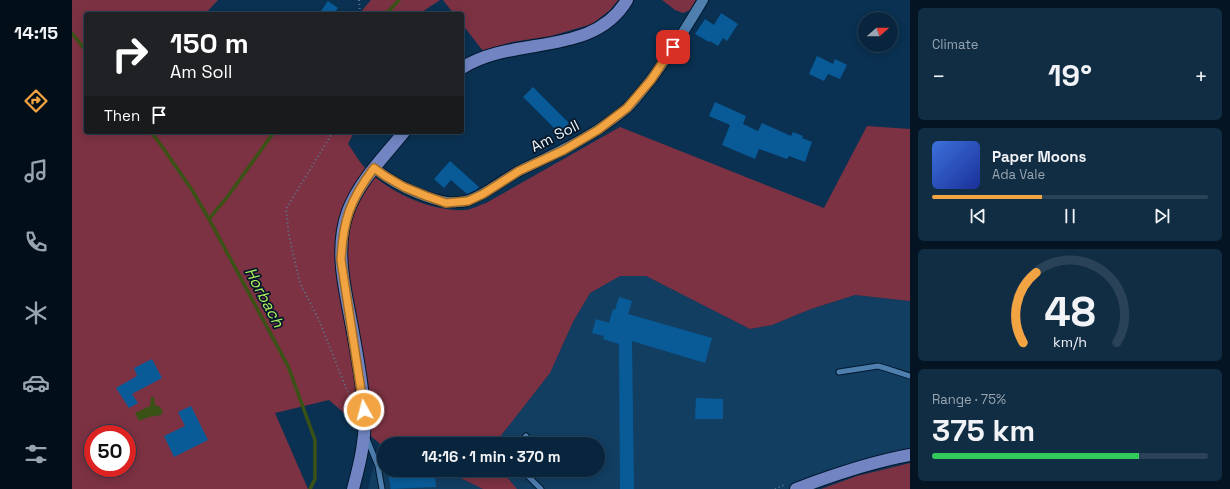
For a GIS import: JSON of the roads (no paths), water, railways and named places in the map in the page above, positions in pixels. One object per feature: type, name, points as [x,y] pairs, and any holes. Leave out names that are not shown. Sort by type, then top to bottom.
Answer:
[{"type":"main road","points":[[464,67],[476,60],[507,51],[579,36],[604,25],[616,15],[627,0]]},
{"type":"main road","points":[[353,489],[358,472],[364,432],[364,410],[362,386],[343,278],[341,260],[344,231],[348,211],[361,185],[402,134]]},
{"type":"main road","points":[[796,489],[855,468],[882,460],[910,455]]},
{"type":"street","name":"Am Soll","points":[[374,168],[404,187],[446,203],[468,201],[483,194],[519,171],[564,150],[598,130],[627,108],[651,80],[702,0]]},
{"type":"lane","points":[[839,372],[878,366],[910,376]]},
{"type":"lane","points":[[364,432],[378,466],[382,489]]},
{"type":"lane","points":[[529,477],[540,489]]},
{"type":"waterway","points":[[388,12],[399,0]]},
{"type":"waterway","name":"Horbach","points":[[72,33],[84,48]]},
{"type":"waterway","name":"Horbach","points":[[153,134],[192,190],[209,219],[288,366],[315,440],[315,479],[310,489]]},
{"type":"waterway","points":[[209,219],[228,196],[273,134]]}]
